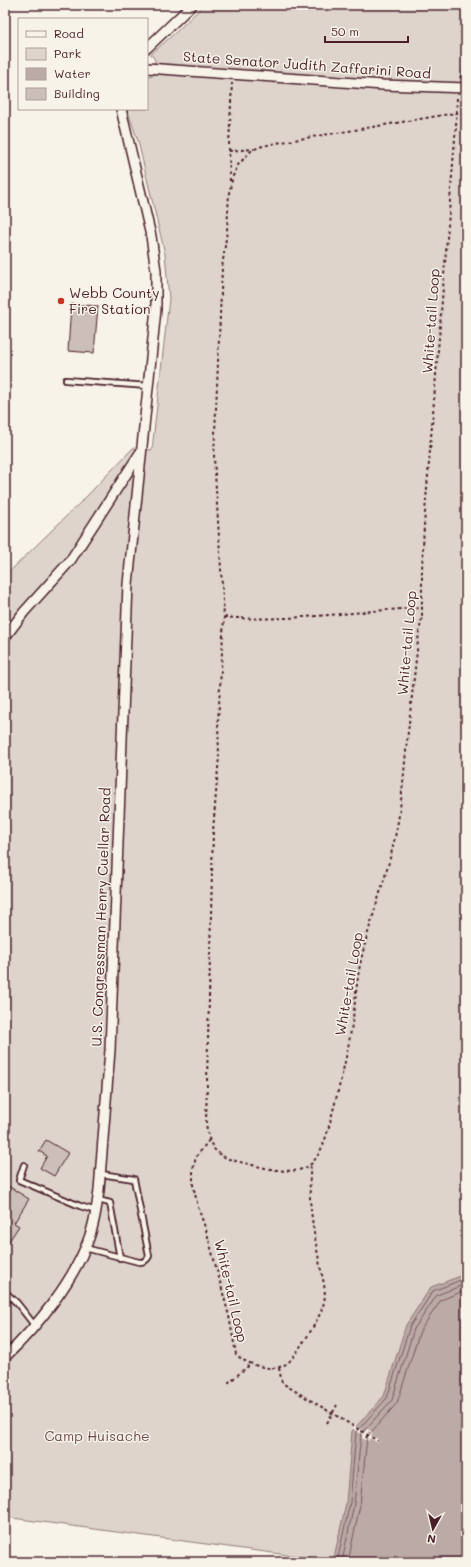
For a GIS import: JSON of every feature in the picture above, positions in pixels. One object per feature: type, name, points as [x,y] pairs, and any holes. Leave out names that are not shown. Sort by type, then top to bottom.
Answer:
[{"type":"street","points":[[148,47],[192,5]]},
{"type":"street","name":"State Senator Judith Zaffarini Road","points":[[148,68],[383,85],[466,88]]},
{"type":"street","name":"U.S. Congressman Henry Cuellar Road","points":[[5,1357],[47,1312],[76,1266],[90,1237],[98,1200],[101,1174],[110,1050],[128,584],[157,296],[156,271],[151,236],[120,110]]},
{"type":"street","name":"U.S. Congressman Henry Cuellar Road","points":[[5,637],[24,612],[70,561],[142,450]]},
{"type":"lane","points":[[66,380],[148,386]]},
{"type":"lane","points":[[24,1165],[19,1180],[80,1206],[96,1211]]},
{"type":"lane","points":[[85,1248],[139,1262],[143,1262],[148,1256],[134,1179],[101,1174]]},
{"type":"lane","points":[[98,1200],[110,1203],[120,1258]]},
{"type":"lane","points":[[5,1292],[17,1303],[35,1326]]},
{"type":"path","points":[[464,5],[466,22]]},
{"type":"path","points":[[232,74],[229,151],[230,184],[222,268],[214,444],[224,617],[219,689],[219,756],[213,831],[206,1123],[212,1148],[219,1154],[231,1160],[285,1171],[300,1170],[311,1164]]},
{"type":"path","points":[[229,151],[256,148],[466,112]]},
{"type":"path","name":"White-tail Loop","points":[[311,1164],[321,1149],[329,1128],[342,1075],[352,1026],[359,969],[396,832],[404,778],[419,632],[423,608],[422,570],[425,518],[456,113]]},
{"type":"path","points":[[230,184],[238,165],[244,157],[256,148]]},
{"type":"path","points":[[224,617],[245,619],[270,618],[340,614],[385,609],[423,608]]},
{"type":"path","name":"White-tail Loop","points":[[209,1140],[196,1157],[193,1169],[193,1185],[198,1208],[207,1234],[229,1316],[236,1354],[252,1363],[270,1368],[279,1368]]},
{"type":"path","points":[[311,1164],[310,1177],[312,1219],[324,1283],[325,1298],[322,1309],[292,1360],[279,1368],[282,1383],[378,1441]]},
{"type":"path","points":[[228,1383],[252,1363]]},
{"type":"path","points":[[327,1423],[338,1405]]},
{"type":"path","points":[[366,1438],[369,1432]]},
{"type":"green space","name":"Camp Huisache","points":[[204,5],[466,5],[466,1562],[340,1562],[5,1517],[5,576],[84,499],[133,448],[152,450],[169,299],[165,254],[138,141],[127,110],[148,110],[148,76],[154,75],[155,60],[151,54]]},
{"type":"water","points":[[466,1274],[466,1558],[464,1562],[333,1562],[346,1503],[352,1431],[384,1396],[406,1325],[431,1287]]},
{"type":"pier","points":[[354,1425],[365,1432],[367,1429],[373,1432],[371,1435],[379,1440],[378,1443],[370,1438],[368,1441],[362,1438],[363,1435],[352,1428]]},
{"type":"building","points":[[71,304],[98,306],[94,353],[68,351]]},
{"type":"building","points":[[46,1140],[68,1153],[54,1176],[40,1168],[47,1156],[39,1151]]},
{"type":"building","points":[[5,1184],[29,1199],[14,1223],[19,1226],[5,1247]]},
{"type":"place","name":"Webb County Fire Station","points":[[61,301]]}]
